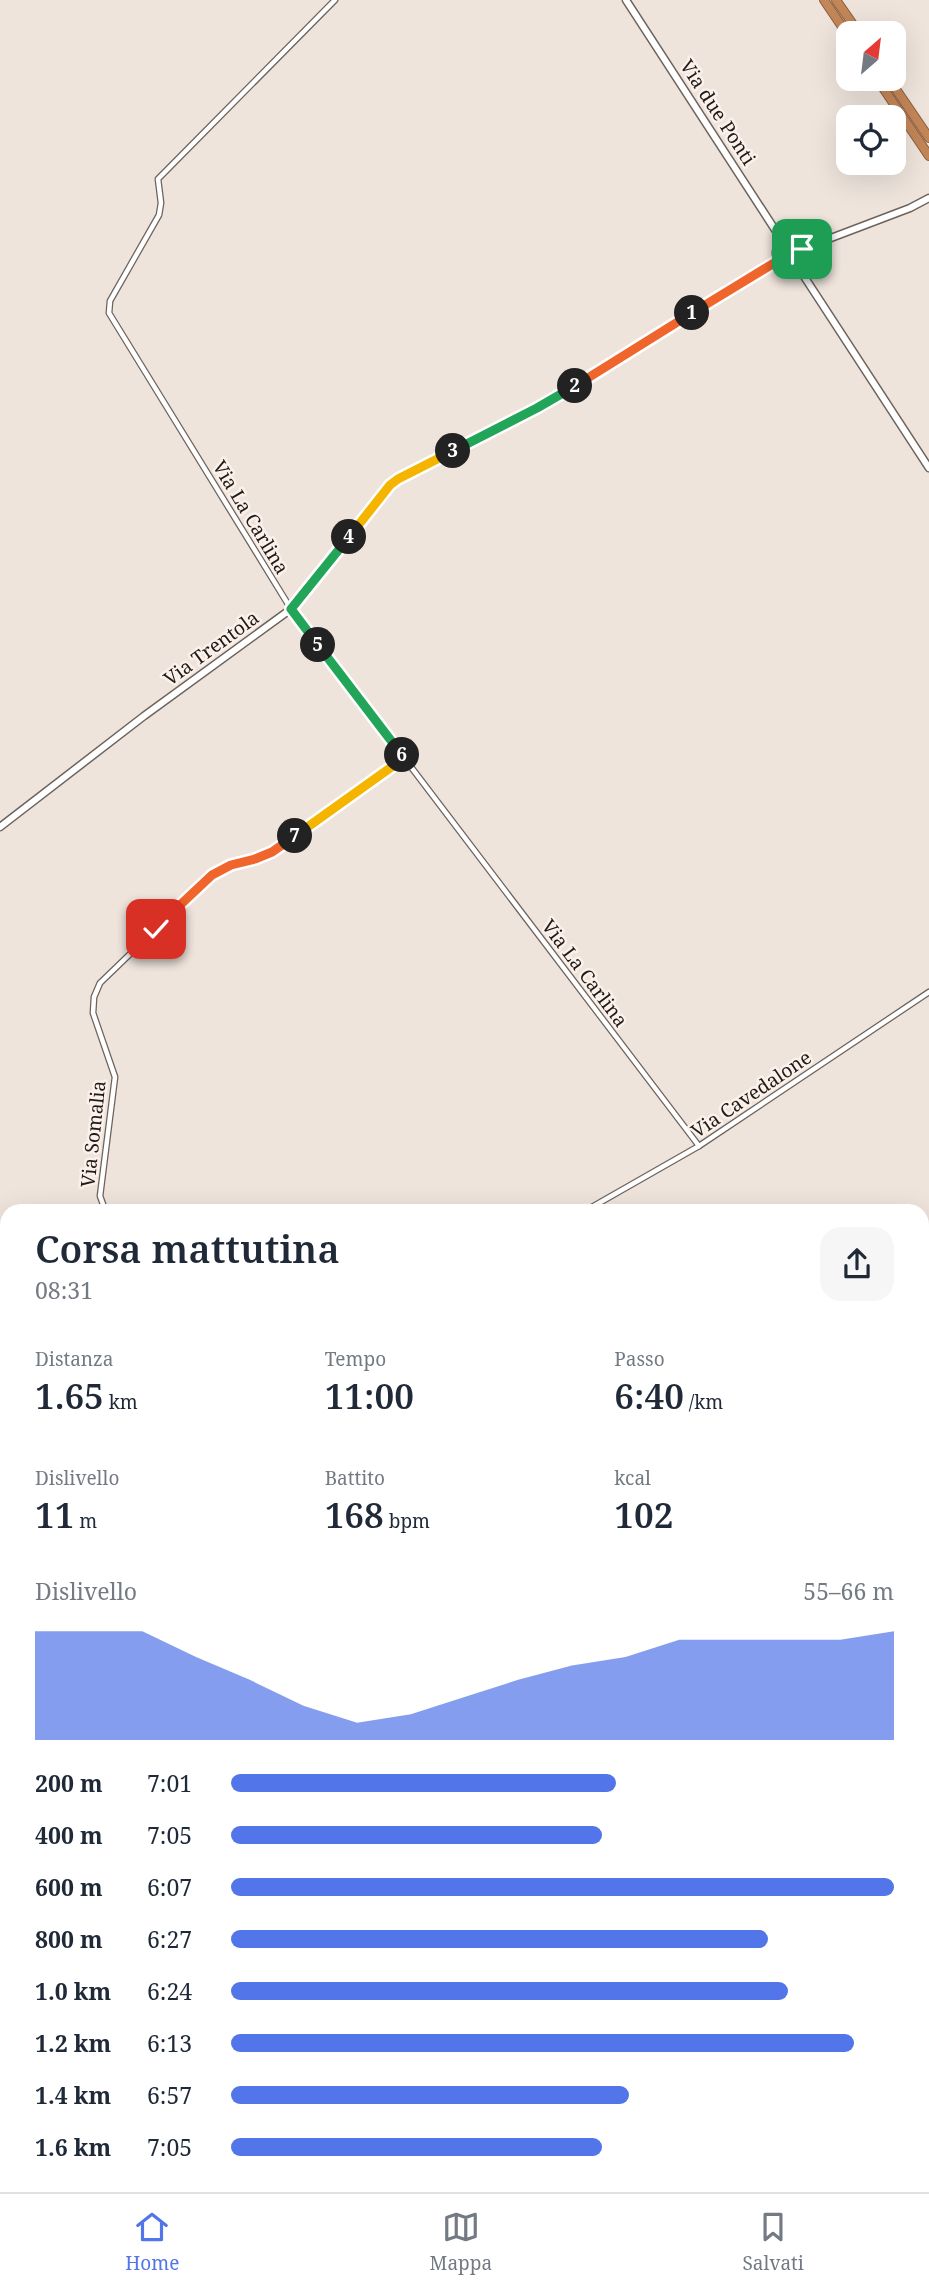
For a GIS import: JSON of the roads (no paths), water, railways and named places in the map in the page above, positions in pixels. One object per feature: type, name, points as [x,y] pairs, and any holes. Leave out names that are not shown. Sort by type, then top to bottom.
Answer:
[{"type":"highway","points":[[824,0],[838,21]]},
{"type":"highway","points":[[836,0],[851,21]]},
{"type":"highway","points":[[885,91],[929,156]]},
{"type":"highway","points":[[897,91],[929,138]]},
{"type":"street","name":"Via La Carlina","points":[[335,0],[158,179],[162,204],[159,215],[110,301],[109,313],[291,609],[699,1146]]},
{"type":"street","name":"Via due Ponti","points":[[626,0],[783,242]]},
{"type":"street","points":[[802,249],[910,208],[929,198]]},
{"type":"street","points":[[794,241],[802,249],[802,258],[796,264],[789,266],[779,260],[777,248],[783,242],[794,241]]},
{"type":"street","name":"Via Trentola","points":[[0,827],[144,716],[291,609],[381,494],[398,479],[537,408],[779,260]]},
{"type":"street","points":[[796,264],[929,468]]},
{"type":"street","name":"Via Somalia","points":[[103,1204],[100,1196],[115,1077],[93,1013],[94,997],[100,983],[212,875],[231,865],[272,852],[404,758]]},
{"type":"street","name":"Via Cavedalone","points":[[596,1204],[699,1146],[929,992]]}]
